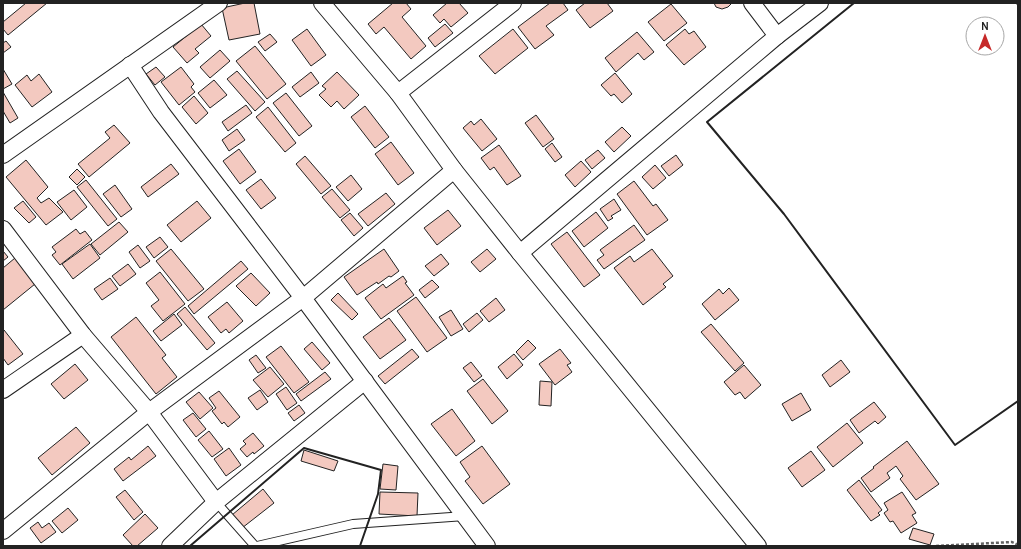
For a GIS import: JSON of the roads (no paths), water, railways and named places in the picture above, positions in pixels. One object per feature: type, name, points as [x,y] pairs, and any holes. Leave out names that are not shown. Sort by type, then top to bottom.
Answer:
[{"type":"street","points":[[3,156],[219,3]]},
{"type":"street","points":[[322,3],[398,94],[454,170],[520,253],[758,546]]},
{"type":"street","points":[[398,94],[513,3]]},
{"type":"street","points":[[752,3],[777,36]]},
{"type":"street","points":[[520,253],[777,36],[820,3]]},
{"type":"street","points":[[130,65],[161,112],[303,298],[487,546]]},
{"type":"street","points":[[3,531],[149,412],[303,298],[454,170]]},
{"type":"street","points":[[3,229],[83,335],[149,412],[216,502]]},
{"type":"street","points":[[3,390],[83,335]]},
{"type":"street","points":[[170,546],[216,502],[365,381]]},
{"type":"lane","points":[[216,502],[256,546],[353,524],[464,516]]}]
